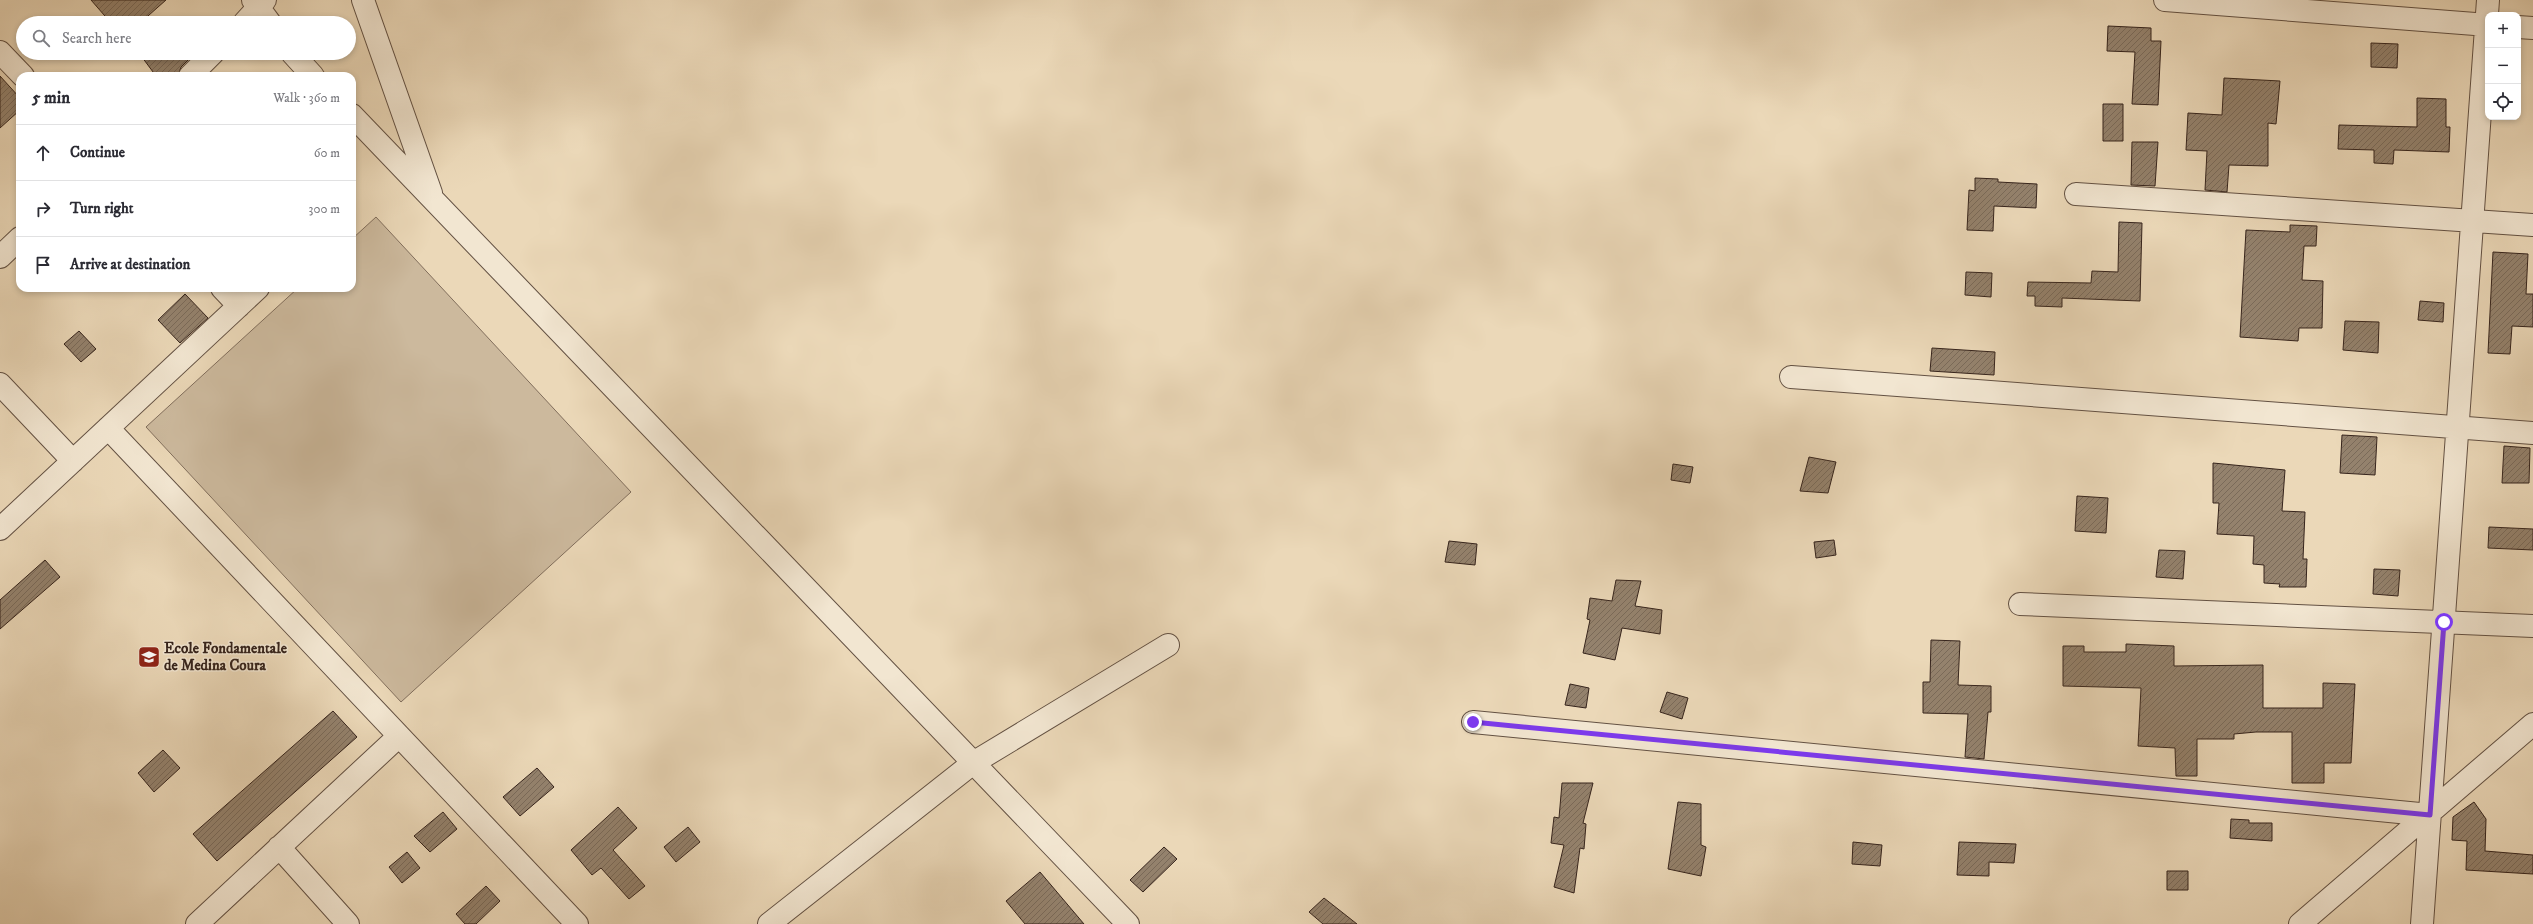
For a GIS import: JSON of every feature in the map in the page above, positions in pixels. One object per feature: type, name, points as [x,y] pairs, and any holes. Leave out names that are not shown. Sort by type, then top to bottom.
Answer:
[{"type":"street","points":[[363,0],[434,200]]},
{"type":"street","points":[[2165,0],[2485,25]]},
{"type":"street","points":[[2488,0],[2488,12]]},
{"type":"street","points":[[2521,27],[2533,28]]},
{"type":"street","points":[[2422,924],[2485,48]]},
{"type":"street","points":[[0,52],[19,72]]},
{"type":"street","points":[[194,72],[206,60]]},
{"type":"street","points":[[298,60],[309,72]]},
{"type":"street","points":[[356,119],[1128,924]]},
{"type":"street","points":[[2076,194],[2533,225]]},
{"type":"street","points":[[0,257],[16,242]]},
{"type":"street","points":[[226,292],[239,306]]},
{"type":"street","points":[[0,529],[254,292]]},
{"type":"street","points":[[1791,377],[2533,433]]},
{"type":"street","points":[[0,384],[73,461]]},
{"type":"street","points":[[108,428],[577,924]]},
{"type":"street","points":[[2020,604],[2533,626]]},
{"type":"street","points":[[769,924],[973,763],[1168,645]]},
{"type":"street","points":[[1473,722],[2430,815]]},
{"type":"street","points":[[2300,924],[2430,815],[2533,724]]},
{"type":"street","points":[[197,924],[399,736]]},
{"type":"street","points":[[280,847],[348,924]]},
{"type":"shaded area","points":[[376,217],[631,492],[401,702],[146,427],[294,292],[356,292],[356,235]]},
{"type":"building","points":[[91,0],[166,0],[148,16],[105,16]]},
{"type":"building","points":[[2108,26],[2151,28],[2151,41],[2161,41],[2158,105],[2132,104],[2135,52],[2107,51]]},
{"type":"building","points":[[2371,43],[2398,44],[2397,68],[2371,67]]},
{"type":"building","points":[[144,60],[188,60],[181,67],[179,72],[153,72]]},
{"type":"building","points":[[0,76],[16,94],[16,114],[0,128]]},
{"type":"building","points":[[2224,78],[2280,81],[2276,124],[2268,123],[2268,166],[2229,165],[2227,192],[2205,190],[2207,151],[2186,150],[2188,113],[2222,115]]},
{"type":"building","points":[[2417,98],[2446,99],[2446,127],[2450,127],[2449,152],[2394,150],[2393,164],[2374,163],[2374,150],[2338,149],[2339,125],[2417,127]]},
{"type":"building","points":[[2103,104],[2123,104],[2123,141],[2103,141]]},
{"type":"building","points":[[2132,142],[2158,142],[2155,186],[2131,185]]},
{"type":"building","points":[[1975,178],[1998,179],[1998,182],[2037,184],[2036,208],[1994,206],[1993,231],[1967,230],[1969,190],[1975,191]]},
{"type":"building","points":[[2119,222],[2142,223],[2140,301],[2062,298],[2062,307],[2035,306],[2035,296],[2027,296],[2028,282],[2091,283],[2092,271],[2118,272]]},
{"type":"building","points":[[2290,225],[2317,226],[2316,246],[2304,246],[2302,280],[2323,281],[2322,328],[2299,328],[2298,341],[2240,337],[2246,230],[2290,232]]},
{"type":"building","points":[[2493,252],[2528,254],[2526,294],[2533,294],[2533,327],[2512,326],[2510,354],[2488,353]]},
{"type":"building","points":[[1966,272],[1992,273],[1991,297],[1965,295]]},
{"type":"building","points":[[185,294],[208,318],[180,343],[158,320]]},
{"type":"building","points":[[2420,301],[2444,303],[2443,322],[2418,320]]},
{"type":"building","points":[[2345,321],[2379,322],[2378,353],[2343,350]]},
{"type":"building","points":[[79,331],[96,349],[81,362],[64,344]]},
{"type":"building","points":[[1932,348],[1995,352],[1994,375],[1930,371]]},
{"type":"building","points":[[2342,435],[2377,437],[2375,475],[2340,473]]},
{"type":"building","points":[[2504,446],[2530,448],[2529,483],[2502,483]]},
{"type":"building","points":[[1809,457],[1836,462],[1828,493],[1800,491]]},
{"type":"building","points":[[2213,463],[2285,470],[2282,511],[2305,512],[2303,559],[2307,559],[2306,587],[2279,587],[2280,584],[2264,583],[2264,565],[2253,564],[2254,536],[2217,534],[2219,503],[2213,503]]},
{"type":"building","points":[[1673,464],[1693,467],[1690,483],[1671,480]]},
{"type":"building","points":[[2077,496],[2108,498],[2106,533],[2075,531]]},
{"type":"building","points":[[2489,527],[2533,529],[2533,550],[2488,548]]},
{"type":"building","points":[[1834,540],[1836,555],[1816,558],[1814,542]]},
{"type":"building","points":[[1449,541],[1477,544],[1475,565],[1445,562]]},
{"type":"building","points":[[2159,550],[2185,551],[2183,579],[2156,577]]},
{"type":"building","points":[[45,560],[60,577],[0,629],[0,600]]},
{"type":"building","points":[[2374,569],[2400,570],[2398,596],[2373,594]]},
{"type":"building","points":[[1616,580],[1641,581],[1635,606],[1662,610],[1660,634],[1622,628],[1615,660],[1583,653],[1590,620],[1587,619],[1590,598],[1612,601]]},
{"type":"building","points":[[1931,640],[1960,641],[1958,685],[1991,686],[1991,712],[1988,712],[1984,759],[1965,757],[1968,714],[1923,713],[1923,682],[1930,682]]},
{"type":"building","points":[[2126,644],[2174,646],[2174,666],[2263,665],[2263,708],[2323,708],[2323,683],[2355,684],[2351,763],[2324,763],[2324,783],[2292,783],[2292,732],[2256,732],[2234,734],[2234,739],[2197,739],[2197,776],[2176,776],[2175,748],[2138,746],[2141,688],[2063,686],[2063,646],[2084,646],[2084,652],[2126,652]]},
{"type":"building","points":[[1570,684],[1589,688],[1586,708],[1565,705]]},
{"type":"building","points":[[1667,692],[1688,698],[1682,719],[1660,712]]},
{"type":"building","points":[[333,711],[357,737],[217,861],[193,834]]},
{"type":"building","points":[[163,750],[180,768],[154,792],[138,773]]},
{"type":"building","points":[[537,768],[554,787],[520,816],[503,797]]},
{"type":"building","points":[[1562,783],[1593,783],[1583,823],[1586,824],[1584,849],[1580,848],[1574,893],[1554,887],[1564,845],[1551,843],[1554,817],[1559,818]]},
{"type":"building","points":[[1678,802],[1701,804],[1701,845],[1706,847],[1701,876],[1668,869]]},
{"type":"building","points":[[2474,802],[2486,819],[2485,851],[2533,855],[2533,874],[2466,870],[2467,841],[2452,840],[2453,817]]},
{"type":"building","points":[[618,807],[637,828],[613,850],[645,886],[629,899],[601,868],[592,875],[571,850]]},
{"type":"building","points":[[443,812],[457,829],[430,852],[414,836]]},
{"type":"building","points":[[2231,819],[2249,820],[2249,823],[2272,823],[2272,841],[2230,838]]},
{"type":"building","points":[[688,827],[700,842],[676,862],[664,847]]},
{"type":"building","points":[[1853,842],[1882,845],[1880,866],[1852,864]]},
{"type":"building","points":[[1959,842],[2016,844],[2014,863],[1989,862],[1989,876],[1957,875]]},
{"type":"building","points":[[1164,847],[1177,859],[1143,892],[1130,880]]},
{"type":"building","points":[[407,852],[420,868],[402,883],[389,867]]},
{"type":"building","points":[[2167,871],[2188,871],[2188,890],[2167,890]]},
{"type":"building","points":[[1040,872],[1084,924],[1025,924],[1006,901]]},
{"type":"building","points":[[486,886],[500,901],[476,924],[465,924],[456,914]]},
{"type":"building","points":[[1324,898],[1357,924],[1323,924],[1309,912]]},
{"type":"place","name":"Ecole Fondamentale de Medina Coura","points":[[149,657]]},
{"type":"route","points":[[1473,722],[2430,815],[2444,622]]}]
